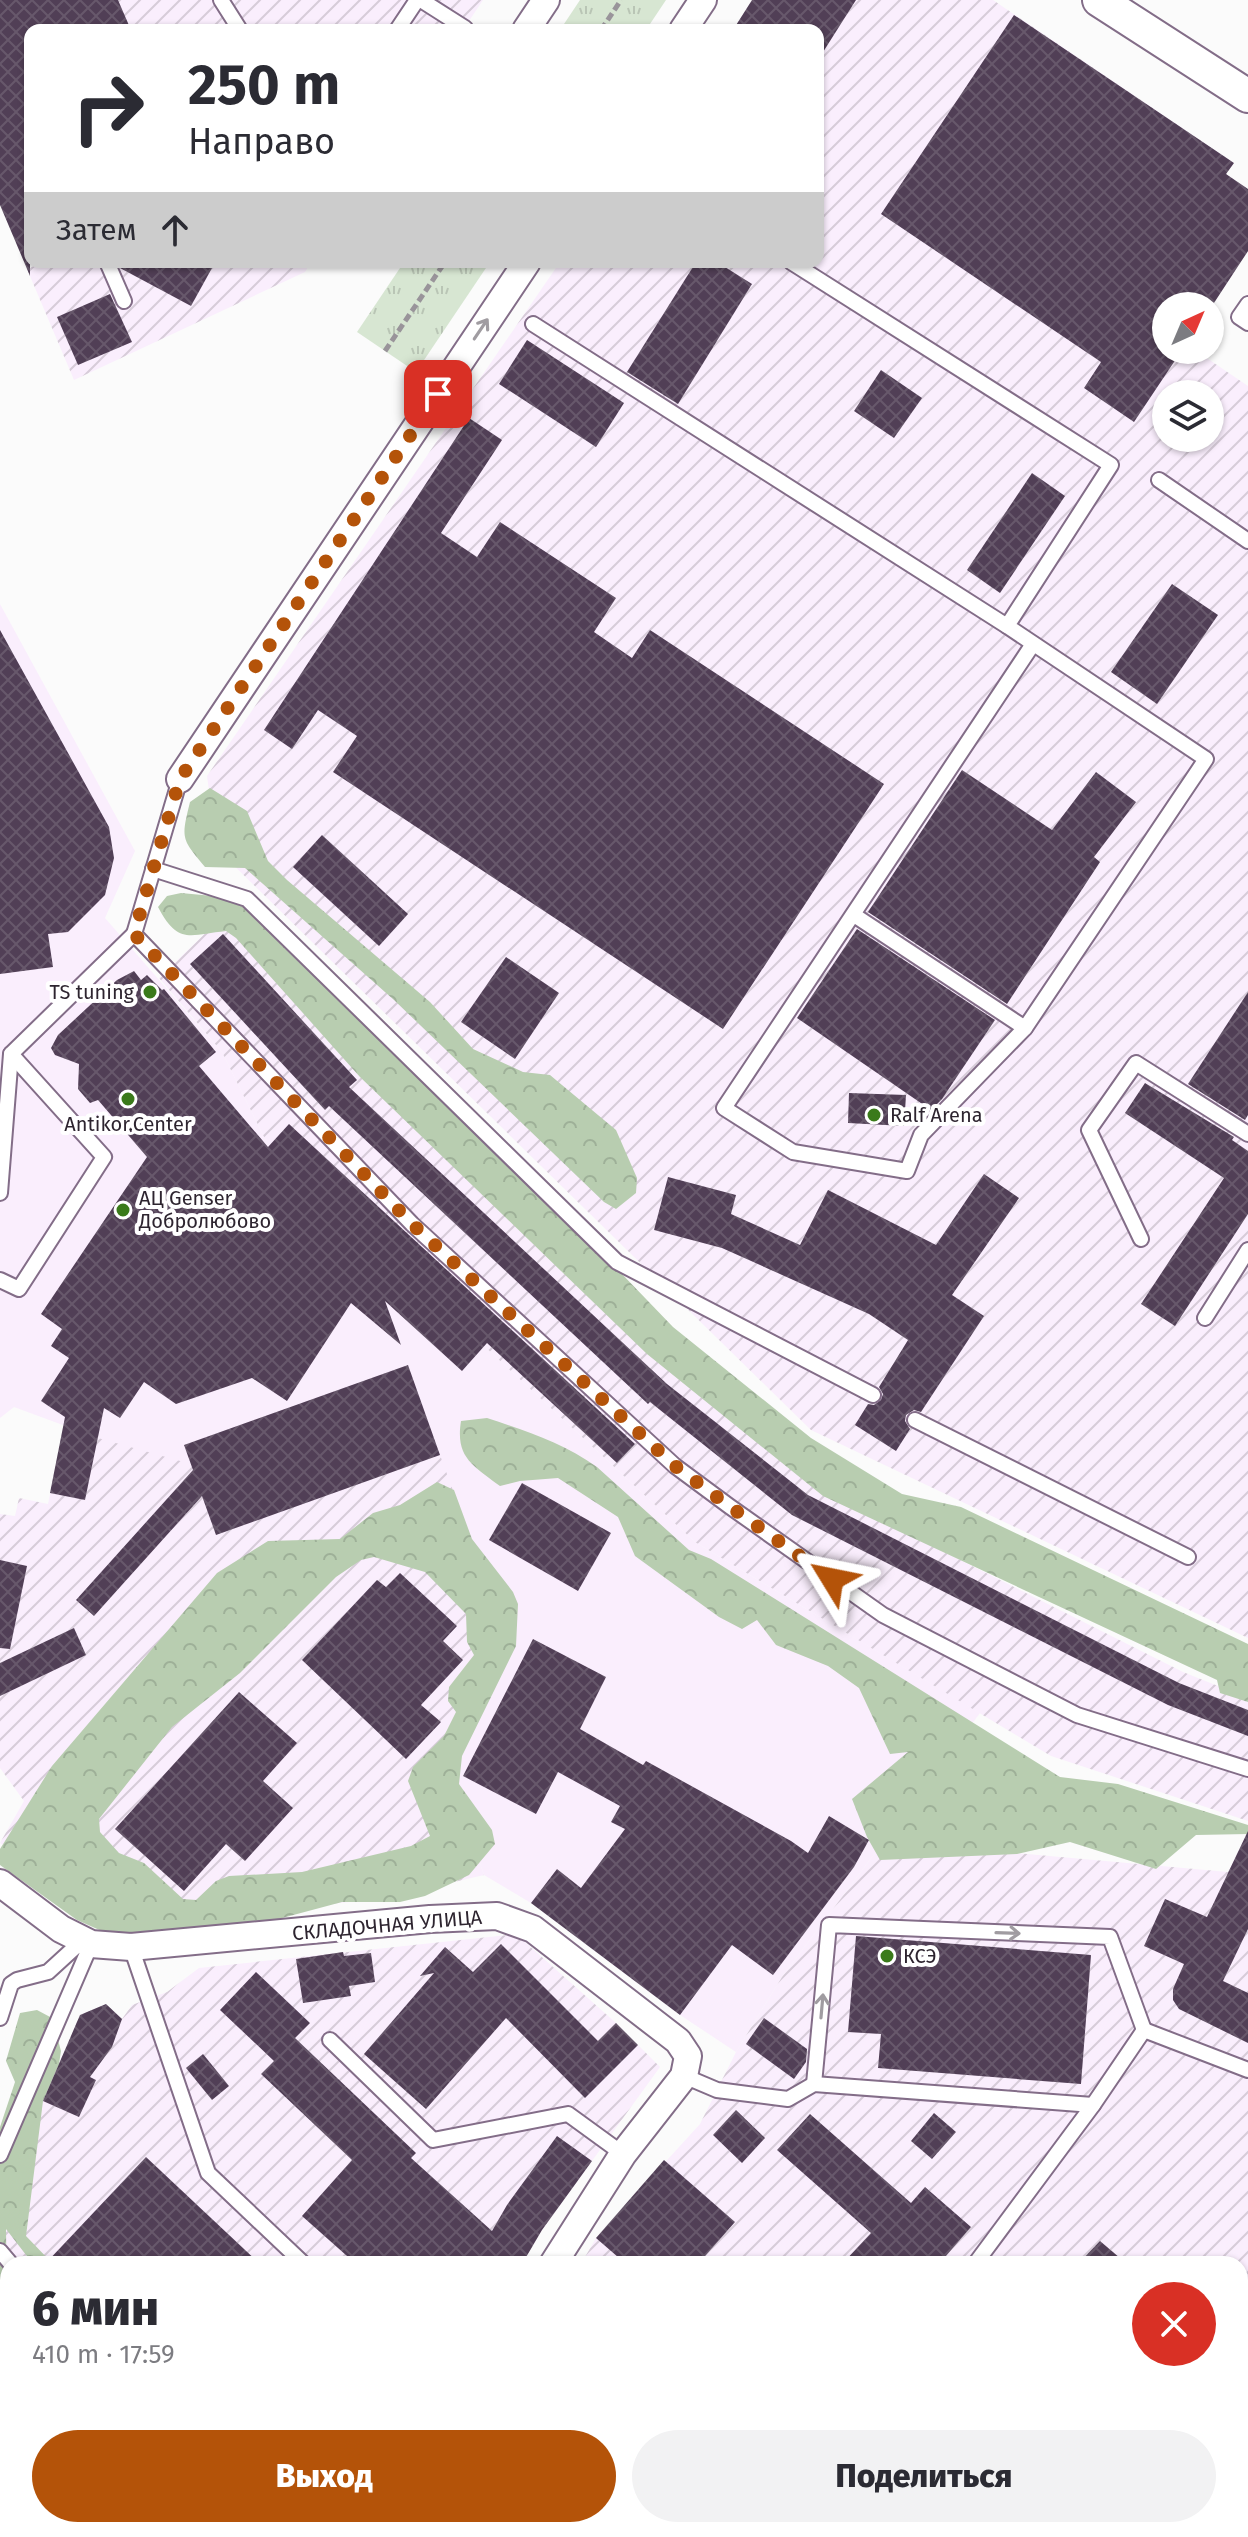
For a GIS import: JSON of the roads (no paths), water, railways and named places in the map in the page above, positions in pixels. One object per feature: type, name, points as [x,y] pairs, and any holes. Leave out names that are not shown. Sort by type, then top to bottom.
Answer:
[{"type":"street","points":[[530,24],[546,0]]},
{"type":"street","points":[[687,24],[703,0]]},
{"type":"street","points":[[1099,0],[1248,96]]},
{"type":"street","points":[[180,779],[523,268]]},
{"type":"street","name":"СКЛАДОЧНАЯ УЛИЦА","points":[[0,1883],[61,1929],[87,1942],[131,1947],[430,1919],[497,1916],[533,1929],[678,2041],[688,2056],[684,2076]]},
{"type":"street","points":[[558,2256],[623,2154],[684,2076]]},
{"type":"lane","points":[[221,0],[236,24]]},
{"type":"lane","points":[[401,24],[419,0],[458,24]]},
{"type":"lane","points":[[110,268],[124,301]]},
{"type":"lane","points":[[800,268],[1111,465],[1007,626]]},
{"type":"lane","points":[[1248,304],[1239,317],[1248,323]]},
{"type":"lane","points":[[533,324],[1007,626],[1206,759],[1025,1028],[921,1135],[907,1171],[793,1152],[724,1108],[1033,644]]},
{"type":"lane","points":[[1159,480],[1248,541]]},
{"type":"lane","points":[[0,1193],[11,1054],[134,934],[180,779]]},
{"type":"lane","points":[[153,869],[247,899],[617,1262],[873,1395]]},
{"type":"lane","points":[[854,915],[1025,1028]]},
{"type":"lane","points":[[134,934],[412,1224],[675,1466],[883,1615],[1077,1715],[1248,1769]]},
{"type":"lane","points":[[0,1280],[19,1289],[104,1157],[11,1054]]},
{"type":"lane","points":[[1141,1239],[1089,1130],[1136,1063],[1248,1134]]},
{"type":"lane","points":[[1205,1318],[1248,1250]]},
{"type":"lane","points":[[915,1420],[1188,1557]]},
{"type":"lane","points":[[814,2084],[829,1925],[1110,1937],[1144,2030],[1248,2070]]},
{"type":"lane","points":[[0,2018],[11,1984],[48,1972],[87,1942]]},
{"type":"lane","points":[[0,2155],[87,1942]]},
{"type":"lane","points":[[131,1947],[208,2173],[296,2256]]},
{"type":"lane","points":[[981,2256],[1093,2105],[1144,2030]]},
{"type":"lane","points":[[330,2040],[433,2140],[568,2114],[623,2154]]},
{"type":"lane","points":[[684,2076],[717,2090],[788,2099],[814,2084],[1093,2105]]},
{"type":"place","name":"TS tuning","points":[[150,992]]},
{"type":"place","name":"Antikor.Center","points":[[128,1099]]},
{"type":"place","name":"Ralf Arena","points":[[874,1115]]},
{"type":"place","name":"АЦ Genser Добролюбово","points":[[123,1210]]},
{"type":"place","name":"КСЭ","points":[[887,1956]]}]
